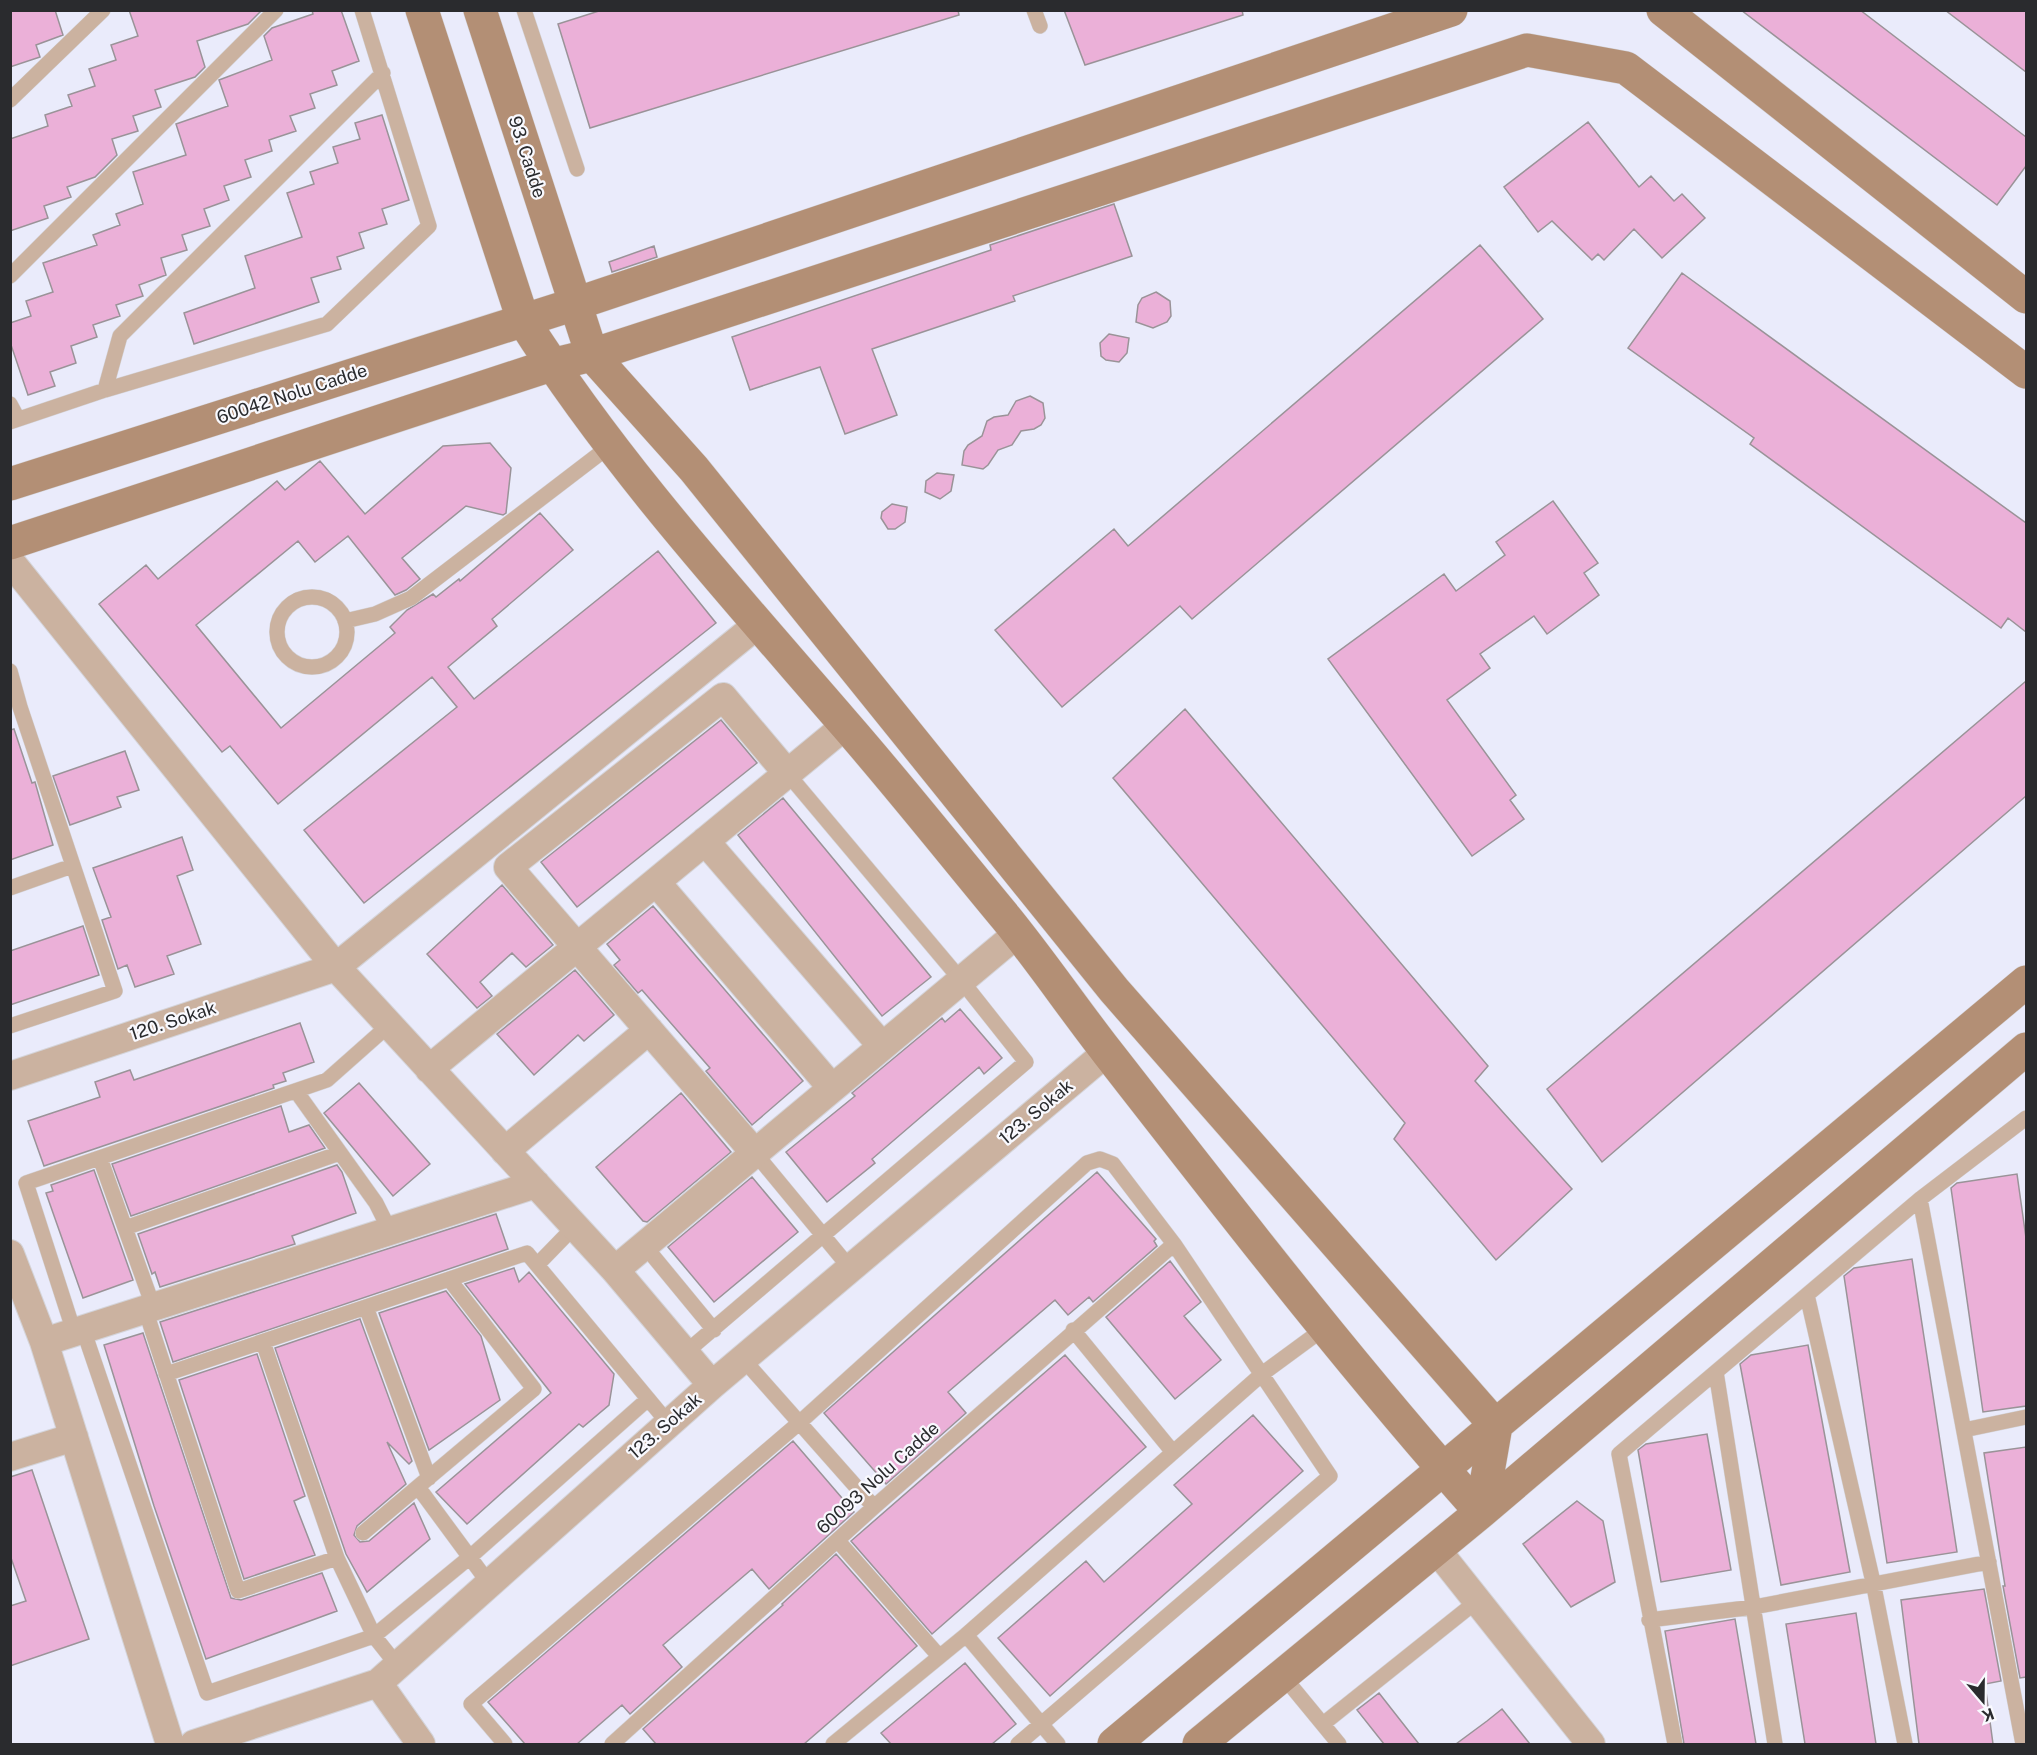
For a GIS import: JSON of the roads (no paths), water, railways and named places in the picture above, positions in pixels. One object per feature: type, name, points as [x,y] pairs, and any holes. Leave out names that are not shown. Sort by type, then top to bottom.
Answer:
[{"type":"street","points":[[422,10],[523,320],[551,365],[611,445],[757,625],[846,725],[1018,933],[1107,1052],[1326,1327],[1481,1512]]},
{"type":"street","name":"93. Cadde","points":[[480,10],[592,355]]},
{"type":"street","name":"60042 Nolu Cadde","points":[[10,484],[574,304],[1451,10]]},
{"type":"street","points":[[1663,10],[2026,297]]},
{"type":"street","points":[[10,543],[551,365],[592,355],[1527,50],[1626,68],[2026,372]]},
{"type":"street","points":[[592,355],[694,469],[1114,990],[1496,1426]]},
{"type":"street","points":[[10,561],[336,968],[615,1270],[712,1385]]},
{"type":"street","points":[[336,968],[757,625]]},
{"type":"street","points":[[755,1153],[508,867],[723,697],[787,773]]},
{"type":"street","points":[[429,1069],[846,725]]},
{"type":"street","points":[[705,841],[882,1046]]},
{"type":"street","points":[[656,882],[832,1088]]},
{"type":"street","points":[[615,1270],[1018,933]]},
{"type":"street","name":"120. Sokak","points":[[10,1076],[336,968]]},
{"type":"street","points":[[1114,1744],[2026,982]]},
{"type":"street","points":[[505,1151],[649,1030]]},
{"type":"street","points":[[1199,1744],[1481,1512],[2026,1049]]},
{"type":"street","name":"123. Sokak","points":[[194,1744],[387,1674],[712,1385],[1107,1052]]},
{"type":"street","points":[[44,1342],[536,1184]]},
{"type":"street","points":[[10,1254],[44,1342],[170,1744]]},
{"type":"street","points":[[1481,1512],[1496,1426]]},
{"type":"street","points":[[10,1457],[74,1437]]},
{"type":"street","points":[[1436,1549],[1591,1744]]},
{"type":"street","points":[[387,1674],[421,1744]]},
{"type":"lane","points":[[10,100],[103,10]]},
{"type":"lane","points":[[10,276],[276,10]]},
{"type":"lane","points":[[10,404],[14,421],[105,390],[327,324],[429,226],[362,10]]},
{"type":"lane","points":[[524,10],[577,170]]},
{"type":"lane","points":[[1034,10],[1040,26]]},
{"type":"lane","points":[[105,390],[120,336],[383,73]]},
{"type":"lane","points":[[345,621],[375,614],[411,598],[611,445]]},
{"type":"lane","points":[[315,597],[333,604],[345,621],[346,640],[343,648],[338,656],[323,665],[303,665],[294,661],[280,646],[278,637],[281,617],[286,608],[304,598],[315,597]]},
{"type":"lane","points":[[10,671],[15,708],[115,991],[10,1026]]},
{"type":"lane","points":[[686,1353],[1026,1062],[961,980],[787,773]]},
{"type":"lane","points":[[10,888],[72,866]]},
{"type":"lane","points":[[389,1025],[327,1080],[26,1183],[207,1693],[374,1636],[470,1557],[648,1398]]},
{"type":"lane","points":[[296,1091],[375,1203],[390,1231]]},
{"type":"lane","points":[[1675,1744],[1649,1620],[1619,1454],[1920,1199],[2026,1118]]},
{"type":"lane","points":[[125,1228],[340,1153]]},
{"type":"lane","points":[[755,1153],[850,1268]]},
{"type":"lane","points":[[100,1158],[125,1228],[166,1374],[238,1592],[338,1558]]},
{"type":"lane","points":[[505,1744],[471,1704],[799,1423],[1093,1160],[1107,1161],[1113,1164],[1174,1244],[1330,1476],[1018,1744]]},
{"type":"lane","points":[[1920,1199],[2023,1744]]},
{"type":"lane","points":[[537,1265],[575,1226]]},
{"type":"lane","name":"60093 Nolu Cadde","points":[[614,1744],[874,1507],[1073,1330],[1174,1244]]},
{"type":"lane","points":[[644,1245],[714,1330]]},
{"type":"lane","points":[[166,1374],[527,1253],[669,1424]]},
{"type":"lane","points":[[363,1533],[534,1389],[449,1279]]},
{"type":"lane","points":[[1807,1295],[1874,1582],[1905,1744]]},
{"type":"lane","points":[[366,1307],[424,1483],[488,1582]]},
{"type":"lane","points":[[833,1744],[938,1655],[966,1635],[1262,1374],[1326,1327]]},
{"type":"lane","points":[[1073,1330],[1172,1451]]},
{"type":"lane","points":[[263,1342],[338,1558],[374,1636],[387,1674]]},
{"type":"lane","points":[[743,1359],[874,1507]]},
{"type":"lane","points":[[1716,1372],[1775,1744]]},
{"type":"lane","points":[[1964,1430],[2026,1417]]},
{"type":"lane","points":[[838,1541],[938,1655]]},
{"type":"lane","points":[[1649,1620],[1754,1607],[1874,1582],[1989,1562]]},
{"type":"lane","points":[[1323,1724],[1477,1600]]},
{"type":"lane","points":[[966,1635],[1058,1744]]},
{"type":"lane","points":[[1283,1676],[1338,1744]]}]
